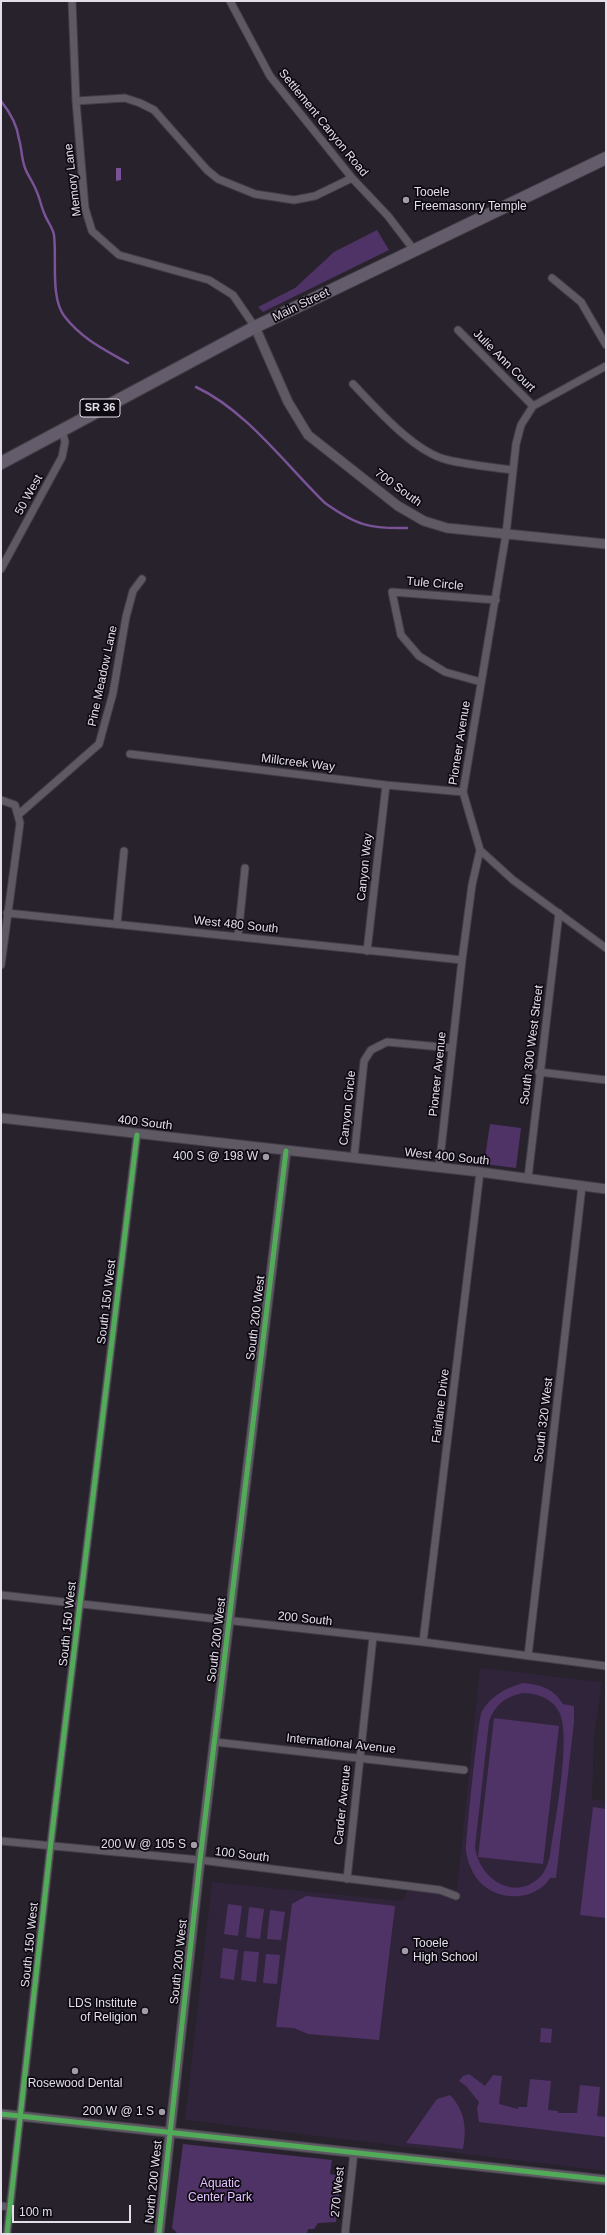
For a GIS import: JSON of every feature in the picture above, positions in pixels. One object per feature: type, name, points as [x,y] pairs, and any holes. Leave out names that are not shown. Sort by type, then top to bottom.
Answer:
[{"type":"highway","name":"Main Street","points":[[1,463],[255,327],[606,158]]},
{"type":"street","name":"Memory Lane","points":[[72,1],[76,101],[85,208],[92,231],[119,255],[209,280],[233,295],[255,327]]},
{"type":"street","name":"Settlement Canyon Road","points":[[230,1],[270,76],[352,178],[388,216],[414,250]]},
{"type":"street","points":[[76,101],[125,98],[154,110],[207,170],[218,179],[255,194],[294,200],[315,196],[352,178]]},
{"type":"street","points":[[552,278],[581,302],[606,345]]},
{"type":"street","name":"700 South","points":[[255,327],[288,402],[308,435],[398,506],[424,521],[447,528],[606,544]]},
{"type":"street","name":"Julie Ann Court","points":[[458,330],[533,406]]},
{"type":"street","name":"Pioneer Avenue","points":[[439,1168],[462,960],[472,885],[480,850],[463,792],[496,600],[506,534],[512,470],[521,425],[533,406],[606,366]]},
{"type":"street","points":[[353,384],[386,418],[427,452],[447,460],[512,470]]},
{"type":"street","name":"50 West","points":[[1,569],[62,457],[66,442],[62,429]]},
{"type":"street","name":"Pine Meadow Lane","points":[[18,815],[99,744],[113,692],[126,617],[133,591],[142,579]]},
{"type":"street","name":"Tule Circle","points":[[481,682],[445,672],[419,656],[402,635],[392,592],[496,600]]},
{"type":"street","name":"Millcreek Way","points":[[130,754],[386,785],[463,792]]},
{"type":"street","name":"Canyon Way","points":[[367,951],[386,785]]},
{"type":"street","points":[[1,800],[15,805],[20,823],[1,965]]},
{"type":"street","points":[[480,850],[513,880],[606,948]]},
{"type":"street","points":[[117,924],[124,851]]},
{"type":"street","points":[[238,936],[245,868]]},
{"type":"street","name":"West 480 South","points":[[7,913],[462,960]]},
{"type":"street","name":"South 300 West Street","points":[[528,1178],[559,913]]},
{"type":"street","name":"Canyon Circle","points":[[354,1158],[364,1061],[371,1050],[386,1042],[452,1048]]},
{"type":"street","points":[[540,1072],[606,1080]]},
{"type":"street","name":"400 South","points":[[1,1118],[137,1135],[286,1151]]},
{"type":"street","name":"South 150 West","points":[[7,2234],[51,1847],[137,1135]]},
{"type":"street","name":"West 400 South","points":[[286,1151],[480,1172],[606,1189]]},
{"type":"street","name":"South 200 West","points":[[170,2131],[200,1860],[286,1151]]},
{"type":"street","name":"Fairlane Drive","points":[[423,1642],[480,1172]]},
{"type":"street","name":"South 320 West","points":[[528,1656],[582,1186]]},
{"type":"street","name":"200 South","points":[[1,1595],[423,1642],[606,1666]]},
{"type":"street","name":"Carder Avenue","points":[[347,1879],[373,1637]]},
{"type":"street","name":"International Avenue","points":[[214,1742],[359,1757],[464,1770]]},
{"type":"street","name":"100 South","points":[[1,1841],[51,1847],[200,1860],[440,1890],[456,1896]]},
{"type":"street","points":[[1,2114],[170,2131],[606,2180]]},
{"type":"street","name":"North 200 West","points":[[159,2234],[170,2131]]},
{"type":"street","name":"270 West","points":[[345,2234],[354,2152]]},
{"type":"street","points":[[1,2206],[10,2207]]},
{"type":"shaded area","points":[[116,168],[121,168],[121,180],[116,181]]},
{"type":"shaded area","name":"Tooele High School","points":[[480,1668],[602,1682],[594,1736],[592,1799],[606,1801],[606,2171],[185,2120],[212,1882],[402,1901],[411,1885],[457,1890]]},
{"type":"green space","points":[[377,230],[389,250],[263,312],[258,307],[295,288],[334,252]]},
{"type":"green space","points":[[490,1124],[521,1128],[516,1168],[484,1164]]},
{"type":"green space","points":[[523,1683],[541,1686],[551,1691],[563,1704],[574,1706],[574,1722],[556,1878],[550,1878],[542,1887],[531,1893],[520,1896],[508,1896],[496,1893],[477,1879],[469,1864],[466,1851],[475,1755],[482,1711],[495,1696]],"holes":[[[528,1693],[547,1699],[558,1710],[562,1721],[564,1738],[561,1780],[550,1856],[546,1869],[541,1876],[531,1884],[520,1887],[510,1887],[500,1884],[483,1869],[478,1859],[475,1847],[489,1722],[491,1716],[497,1706],[506,1699],[517,1694]]]},
{"type":"green space","points":[[494,1718],[559,1726],[543,1864],[478,1857]]},
{"type":"green space","points":[[593,1807],[606,1809],[606,1918],[580,1915]]},
{"type":"green space","points":[[306,1896],[395,1906],[379,2040],[308,2034],[294,2028],[276,2027],[292,1904]]},
{"type":"green space","points":[[228,1904],[242,1906],[238,1936],[224,1934]]},
{"type":"green space","points":[[249,1907],[264,1909],[260,1939],[246,1937]]},
{"type":"green space","points":[[270,1910],[285,1912],[281,1940],[267,1939]]},
{"type":"green space","points":[[223,1948],[238,1950],[234,1980],[220,1978]]},
{"type":"green space","points":[[244,1951],[259,1952],[256,1982],[241,1980]]},
{"type":"green space","points":[[266,1954],[280,1955],[277,1984],[263,1983]]},
{"type":"green space","points":[[541,2028],[552,2029],[551,2043],[540,2042]]},
{"type":"green space","points":[[469,2074],[485,2086],[493,2075],[502,2076],[499,2104],[518,2109],[518,2107],[527,2107],[530,2079],[551,2081],[548,2110],[558,2111],[558,2113],[577,2113],[580,2085],[600,2087],[597,2116],[606,2117],[606,2137],[479,2122],[477,2108],[479,2102],[466,2086],[459,2081],[463,2076]]},
{"type":"green space","points":[[450,2095],[459,2107],[464,2120],[465,2134],[463,2149],[406,2143],[437,2099]]},
{"type":"green space","name":"Aquatic Center Park","points":[[183,2144],[332,2160],[330,2174],[341,2176],[336,2222],[318,2223],[314,2229],[308,2229],[307,2234],[177,2233],[172,2228]]},
{"type":"waterway","points":[[1,101],[15,123],[25,168],[39,196],[54,235],[55,278],[57,300],[60,309],[72,325],[86,338],[102,349],[128,363]]},
{"type":"waterway","points":[[196,387],[215,397],[249,424],[325,503],[355,521],[363,524],[383,528],[407,528]]},
{"type":"cycle path","points":[[7,2234],[52,1833],[137,1135]]},
{"type":"cycle path","points":[[159,2234],[200,1860],[286,1151]]},
{"type":"cycle path","points":[[1,2114],[606,2180]]},
{"type":"place","name":"Tooele Freemasonry Temple","points":[[406,200]]},
{"type":"place","name":"400 S @ 198 W","points":[[266,1157]]},
{"type":"place","name":"200 W @ 105 S","points":[[194,1845]]},
{"type":"place","name":"Tooele High School","points":[[405,1951]]},
{"type":"place","name":"LDS Institute of Religion","points":[[145,2011]]},
{"type":"place","name":"Rosewood Dental","points":[[75,2071]]},
{"type":"place","name":"200 W @ 1 S","points":[[162,2112]]}]
